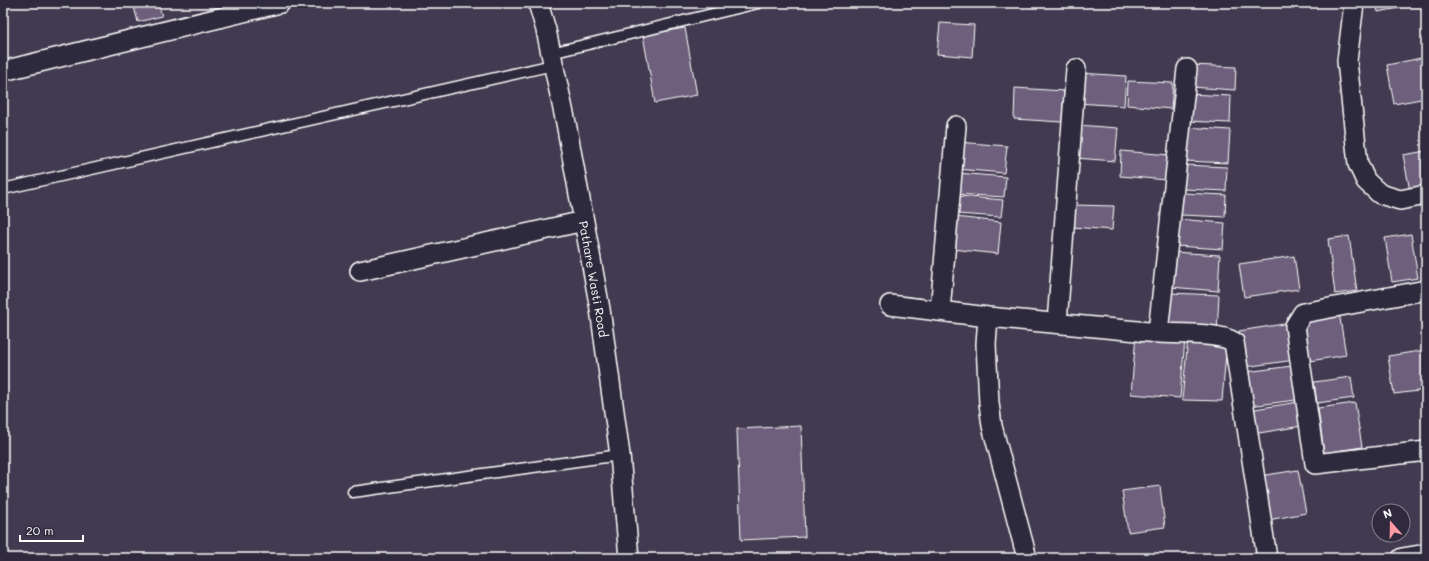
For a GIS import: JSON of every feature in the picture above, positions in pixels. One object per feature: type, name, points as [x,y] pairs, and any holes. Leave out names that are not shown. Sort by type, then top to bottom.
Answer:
[{"type":"street","points":[[3,71],[280,3]]},
{"type":"street","name":"Pathare Wasti Road","points":[[538,3],[552,59],[600,309],[620,455],[629,558]]},
{"type":"street","points":[[1354,3],[1347,61],[1358,164],[1366,181],[1380,194],[1400,200],[1426,195]]},
{"type":"street","points":[[1057,323],[1076,69]]},
{"type":"street","points":[[1158,332],[1187,69]]},
{"type":"street","points":[[940,311],[956,126]]},
{"type":"street","points":[[360,271],[584,221]]},
{"type":"street","points":[[1426,290],[1303,313],[1295,326],[1315,464],[1426,451]]},
{"type":"street","points":[[890,305],[988,317],[1213,336],[1228,338],[1234,342],[1267,558]]},
{"type":"street","points":[[988,317],[986,344],[989,403],[992,426],[1027,558]]},
{"type":"street","points":[[1402,558],[1426,554]]},
{"type":"lane","points":[[3,189],[552,59],[758,3]]},
{"type":"lane","points":[[353,492],[620,455]]},
{"type":"building","points":[[133,3],[158,3],[162,16],[138,22]]},
{"type":"building","points":[[1376,3],[1426,3],[1378,12]]},
{"type":"building","points":[[940,23],[974,25],[972,57],[937,54]]},
{"type":"building","points":[[685,28],[697,95],[655,103],[643,35]]},
{"type":"building","points":[[1426,57],[1426,98],[1394,104],[1387,65]]},
{"type":"building","points":[[1192,65],[1236,67],[1235,90],[1191,87]]},
{"type":"building","points":[[1080,73],[1126,76],[1124,106],[1077,103]]},
{"type":"building","points":[[1128,81],[1173,83],[1171,109],[1127,105]]},
{"type":"building","points":[[1015,88],[1064,91],[1062,122],[1014,119]]},
{"type":"building","points":[[1187,94],[1231,96],[1230,123],[1186,121]]},
{"type":"building","points":[[1077,125],[1118,128],[1115,161],[1075,158]]},
{"type":"building","points":[[1186,127],[1230,130],[1228,163],[1185,161]]},
{"type":"building","points":[[958,142],[1007,146],[1004,173],[956,169]]},
{"type":"building","points":[[1121,151],[1170,155],[1167,180],[1120,176]]},
{"type":"building","points":[[1426,151],[1426,188],[1410,191],[1403,155]]},
{"type":"building","points":[[1185,165],[1227,167],[1226,191],[1183,189]]},
{"type":"building","points":[[957,173],[1006,177],[1004,197],[955,194]]},
{"type":"building","points":[[1182,193],[1226,195],[1225,217],[1181,215]]},
{"type":"building","points":[[959,196],[1003,200],[1001,217],[957,214]]},
{"type":"building","points":[[1073,205],[1114,206],[1112,230],[1072,227]]},
{"type":"building","points":[[955,217],[1001,222],[998,254],[952,249]]},
{"type":"building","points":[[1177,219],[1225,223],[1223,249],[1175,246]]},
{"type":"building","points":[[1411,234],[1418,278],[1392,282],[1385,238]]},
{"type":"building","points":[[1349,236],[1357,291],[1335,294],[1328,239]]},
{"type":"building","points":[[1172,252],[1220,255],[1218,291],[1170,287]]},
{"type":"building","points":[[1294,256],[1299,289],[1244,297],[1239,264]]},
{"type":"building","points":[[1169,293],[1219,295],[1217,333],[1167,331]]},
{"type":"building","points":[[1339,312],[1346,355],[1310,361],[1304,318]]},
{"type":"building","points":[[1290,323],[1295,360],[1244,367],[1239,331]]},
{"type":"building","points":[[1136,335],[1185,339],[1180,398],[1131,394]]},
{"type":"building","points":[[1188,338],[1227,341],[1222,401],[1182,400]]},
{"type":"building","points":[[1426,350],[1426,390],[1394,394],[1388,356]]},
{"type":"building","points":[[1292,366],[1296,400],[1250,406],[1246,372]]},
{"type":"building","points":[[1351,377],[1354,398],[1317,403],[1314,382]]},
{"type":"building","points":[[1298,402],[1302,426],[1253,434],[1249,410]]},
{"type":"building","points":[[1355,403],[1362,447],[1324,453],[1318,408]]},
{"type":"building","points":[[801,426],[805,537],[741,540],[737,429]]},
{"type":"building","points":[[1298,470],[1306,513],[1268,520],[1260,476]]},
{"type":"building","points":[[1160,486],[1165,527],[1128,532],[1122,491]]}]
